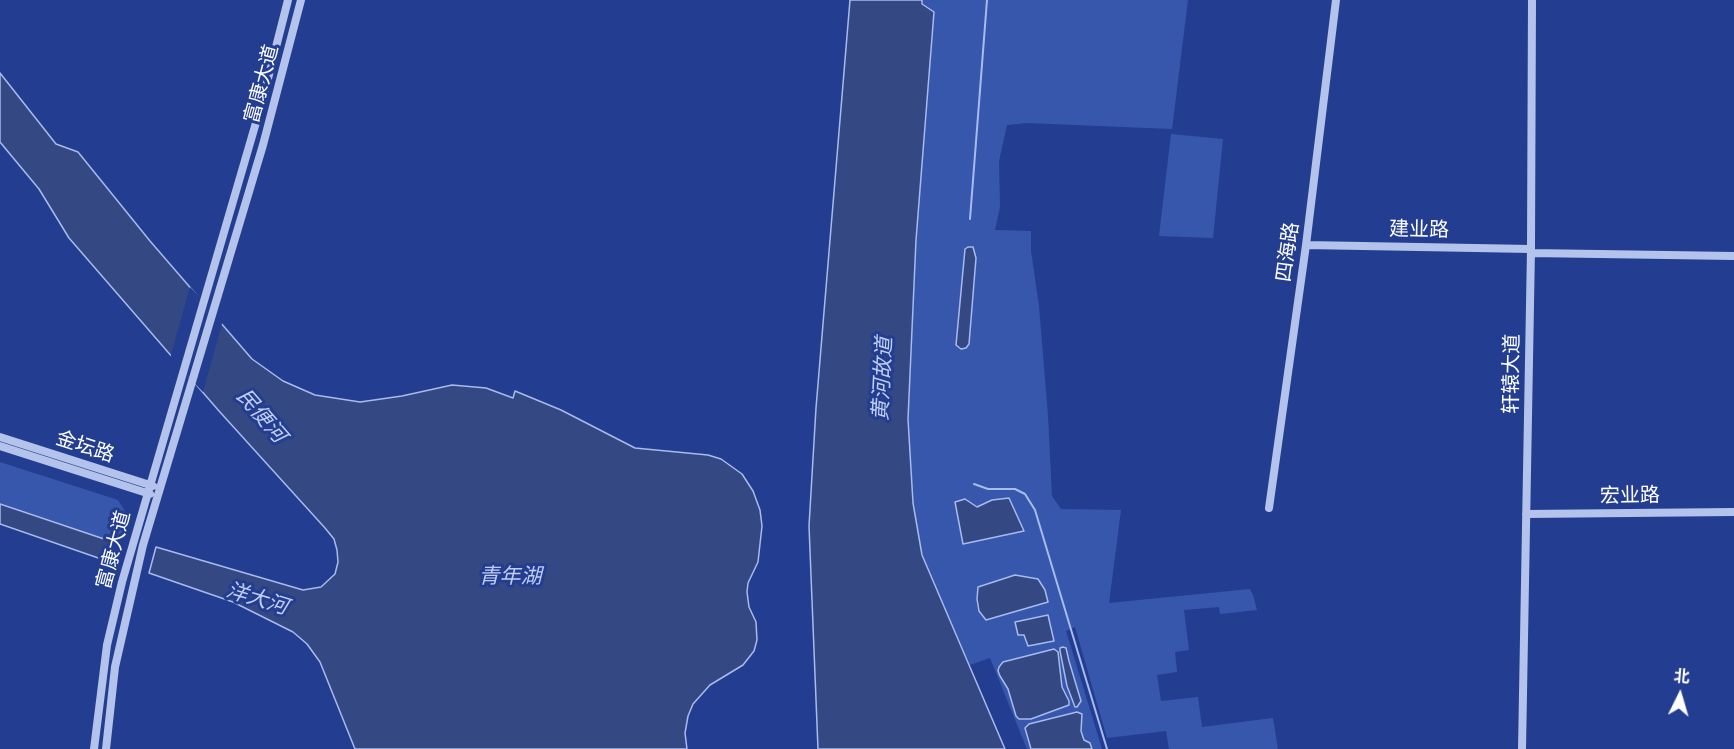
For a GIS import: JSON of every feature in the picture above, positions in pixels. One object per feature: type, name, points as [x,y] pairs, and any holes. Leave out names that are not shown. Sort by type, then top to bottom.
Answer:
[{"type":"street","name":"富康大道","points":[[94,749],[107,645],[122,582],[262,102],[288,0]]},
{"type":"street","name":"富康大道","points":[[106,749],[115,667],[143,545],[263,145],[301,0]]},
{"type":"street","name":"四海路","points":[[1269,508],[1306,245],[1336,0]]},
{"type":"street","name":"轩辕大道","points":[[1522,749],[1531,251],[1532,0]]},
{"type":"street","name":"建业路","points":[[1306,245],[1734,256]]},
{"type":"street","name":"金坛路","points":[[0,437],[149,489]]},
{"type":"street","points":[[163,440],[174,444]]},
{"type":"street","name":"金坛路","points":[[0,446],[159,492]]},
{"type":"street","name":"宏业路","points":[[1526,514],[1734,512]]},
{"type":"shaded area","points":[[922,0],[1188,0],[1172,129],[1026,123],[1007,125],[999,161],[1000,207],[995,230],[1031,231],[1031,251],[1039,306],[1048,416],[1052,496],[1061,509],[1121,510],[1109,603],[1250,589],[1253,595],[1257,610],[1220,614],[1219,607],[1184,610],[1189,650],[1175,652],[1177,672],[1157,675],[1161,701],[1198,697],[1202,727],[1273,718],[1278,749],[1169,749],[1166,731],[1107,738],[1075,627],[1066,631],[1102,749],[1027,749],[990,658],[970,665],[922,555],[913,503],[908,419],[916,240]]},
{"type":"shaded area","points":[[1171,134],[1223,139],[1213,238],[1159,236]]},
{"type":"shaded area","points":[[0,462],[118,500],[128,516],[119,544],[0,504]]},
{"type":"water","name":"黄河故道","points":[[850,0],[922,0],[922,4],[934,12],[916,240],[908,419],[913,503],[922,555],[1005,749],[818,749],[809,526],[816,408]]},
{"type":"water","name":"青年湖","points":[[0,73],[56,144],[78,152],[150,241],[252,359],[283,381],[315,395],[360,402],[452,385],[486,388],[513,398],[515,391],[561,410],[635,448],[708,455],[721,459],[742,474],[753,491],[760,510],[762,526],[758,562],[748,583],[747,592],[749,607],[756,622],[757,640],[754,651],[743,665],[710,685],[693,704],[685,733],[687,749],[355,749],[320,662],[307,644],[293,632],[233,602],[149,573],[156,547],[303,590],[321,587],[335,574],[338,562],[337,550],[334,539],[325,528],[219,411],[69,238],[39,189],[0,142]]},
{"type":"water","points":[[973,247],[976,258],[969,344],[966,348],[961,349],[956,345],[965,249]]},
{"type":"water","points":[[1009,498],[1024,531],[963,544],[955,502],[965,499],[977,507],[992,500]]},
{"type":"water","points":[[0,504],[113,542],[107,561],[0,524]]},
{"type":"water","points":[[1015,575],[1038,579],[1045,590],[1048,602],[986,620],[979,611],[978,587]]},
{"type":"water","points":[[1048,615],[1054,641],[1028,646],[1024,635],[1018,635],[1015,622]]},
{"type":"water","points":[[1063,647],[1066,648],[1081,701],[1077,707],[1075,707],[1067,686],[1060,651]]},
{"type":"water","points":[[1054,649],[1058,652],[1062,687],[1069,705],[1031,719],[1019,719],[1008,689],[998,671],[999,667],[1003,662]]},
{"type":"water","points":[[1077,712],[1082,714],[1081,731],[1084,740],[1090,743],[1092,749],[1031,749],[1025,728],[1029,724]]},
{"type":"pier","points":[[190,287],[223,320],[203,392],[170,358]]},
{"type":"waterway","points":[[970,219],[987,0]]},
{"type":"waterway","points":[[974,484],[988,489],[1015,489],[1025,494],[1035,510],[1107,749]]},
{"type":"waterway","name":"洋大河","points":[[101,549],[116,554]]},
{"type":"water label","name":"民便河","points":[[261,416]]}]
